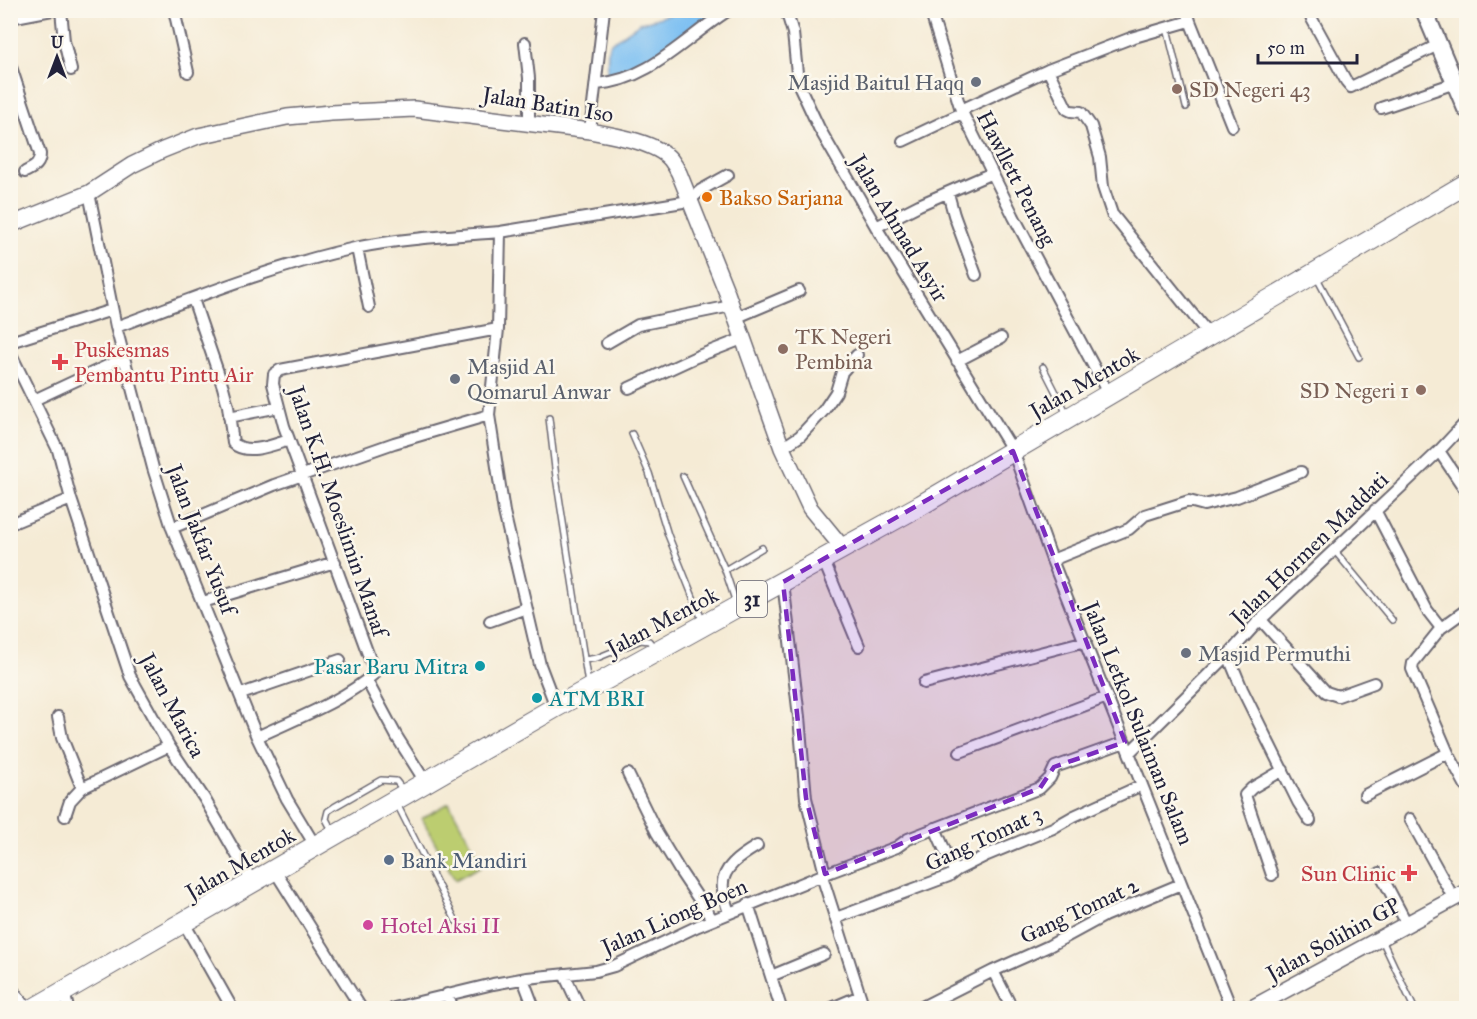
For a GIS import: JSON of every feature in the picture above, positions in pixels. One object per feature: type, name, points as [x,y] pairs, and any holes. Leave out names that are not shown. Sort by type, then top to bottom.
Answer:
[{"type":"highway","name":"Jalan Mentok","points":[[35,1008],[66,1000],[184,923],[556,707],[921,505],[1467,184]]},
{"type":"main road","points":[[1424,10],[1467,109]]},
{"type":"street","points":[[10,18],[52,10]]},
{"type":"street","points":[[62,10],[64,41],[71,70]]},
{"type":"street","points":[[174,10],[188,72]]},
{"type":"street","points":[[590,131],[604,10]]},
{"type":"street","points":[[597,84],[623,80],[637,74],[729,10]]},
{"type":"street","name":"Jalan Ahmad Asyir","points":[[786,10],[795,45],[798,83],[819,128],[876,227],[1013,452]]},
{"type":"street","points":[[903,141],[961,111],[930,10]]},
{"type":"street","points":[[1307,10],[1351,87],[1438,45]]},
{"type":"street","points":[[1189,16],[1232,126]]},
{"type":"street","name":"Hawllett Penang","points":[[1109,396],[961,111],[1048,70],[1131,38],[1167,28],[1189,16]]},
{"type":"street","points":[[525,43],[529,78],[529,124]]},
{"type":"street","points":[[10,64],[40,154],[38,165],[25,172]]},
{"type":"street","points":[[1048,70],[1067,109],[1082,112],[1091,126],[1102,170],[1103,187],[1112,214],[1210,336]]},
{"type":"street","points":[[1381,108],[1455,83]]},
{"type":"street","name":"Jalan Batin Iso","points":[[11,222],[89,193],[132,165],[198,136],[287,117],[331,112],[414,109],[590,131],[654,148],[671,159],[679,173],[733,312],[782,448],[800,490],[810,508],[842,547]]},
{"type":"street","points":[[876,227],[992,173]]},
{"type":"street","points":[[116,327],[273,270],[357,248],[393,241],[500,232],[689,201],[701,190],[728,175]]},
{"type":"street","name":"Jalan Jakfar Yusuf","points":[[89,193],[116,327],[153,468],[172,528],[257,737],[287,799],[316,847]]},
{"type":"street","points":[[948,193],[976,274]]},
{"type":"street","points":[[500,232],[498,329],[489,415],[504,512],[526,608],[540,665],[556,707]]},
{"type":"street","points":[[357,248],[369,307]]},
{"type":"street","points":[[607,343],[638,325],[733,312],[799,291]]},
{"type":"street","points":[[193,299],[223,387],[233,443],[237,447],[260,449],[289,440]]},
{"type":"street","points":[[10,342],[112,310]]},
{"type":"street","name":"Jalan K.H. Moeslimin Manaf","points":[[426,783],[397,737],[371,677],[335,562],[289,440],[273,379],[274,374],[280,370],[498,329]]},
{"type":"street","points":[[957,362],[1001,338]]},
{"type":"street","points":[[629,388],[742,339]]},
{"type":"street","points":[[10,352],[34,400],[124,358]]},
{"type":"street","points":[[782,448],[800,436],[824,410],[836,392],[842,372],[857,355]]},
{"type":"street","name":"Jalan Marica","points":[[34,400],[58,450],[71,500],[130,676],[169,746],[204,798],[253,883]]},
{"type":"street","points":[[229,417],[279,407]]},
{"type":"street","points":[[172,528],[274,485],[394,442],[489,415]]},
{"type":"street","name":"Jalan Hormen Maddati","points":[[1129,753],[1261,620],[1467,422]]},
{"type":"street","points":[[1439,451],[1467,491]]},
{"type":"street","name":"Jalan Letkol Sulaiman Salam","points":[[1013,452],[1052,560],[1231,1008]]},
{"type":"street","points":[[1052,560],[1129,529],[1145,515],[1189,501],[1206,505],[1237,498],[1301,472]]},
{"type":"street","points":[[10,524],[71,500]]},
{"type":"street","points":[[1375,510],[1427,610],[1441,628]]},
{"type":"street","points":[[823,559],[859,646]]},
{"type":"street","points":[[203,602],[335,562]]},
{"type":"street","points":[[783,582],[800,717],[806,798],[824,875],[864,1008]]},
{"type":"street","points":[[490,621],[526,608]]},
{"type":"street","points":[[1467,610],[1441,628],[1413,663],[1412,669],[1448,753],[1467,786]]},
{"type":"street","points":[[1261,620],[1326,692],[1338,696],[1374,683]]},
{"type":"street","points":[[924,683],[1086,641]]},
{"type":"street","points":[[1228,655],[1242,689],[1310,821]]},
{"type":"street","points":[[241,694],[340,660]]},
{"type":"street","points":[[257,737],[328,703],[371,677]]},
{"type":"street","points":[[960,752],[1107,697]]},
{"type":"street","points":[[58,717],[62,738],[82,789]]},
{"type":"street","name":"Jalan Liong Boen","points":[[394,1008],[447,994],[522,979],[596,971],[614,966],[747,904],[897,847],[908,839],[1040,788],[1050,778],[1055,767],[1125,742]]},
{"type":"street","points":[[65,816],[70,801],[82,789],[169,746]]},
{"type":"street","points":[[1365,795],[1448,753]]},
{"type":"street","points":[[1272,875],[1245,795],[1252,788],[1283,770]]},
{"type":"street","points":[[628,774],[657,833],[712,920]]},
{"type":"street","name":"Gang Tomat 3","points":[[836,918],[949,876],[954,871],[1053,828],[1142,785]]},
{"type":"street","points":[[1410,819],[1460,895]]},
{"type":"street","points":[[935,828],[954,871]]},
{"type":"street","points":[[729,912],[723,881],[737,858],[757,846]]},
{"type":"street","points":[[275,871],[361,1008]]},
{"type":"street","points":[[1380,873],[1407,924]]},
{"type":"street","name":"Gang Tomat 2","points":[[920,1008],[1049,946],[1104,916],[1181,884]]},
{"type":"street","name":"Jalan Solihin GP","points":[[1254,1008],[1460,895]]},
{"type":"street","points":[[747,904],[781,1008]]},
{"type":"street","points":[[184,923],[232,1008]]},
{"type":"street","points":[[771,976],[824,954]]},
{"type":"street","points":[[993,971],[1012,1008]]},
{"type":"street","points":[[564,974],[580,1008]]},
{"type":"street","points":[[522,979],[534,1008]]},
{"type":"street","points":[[10,987],[27,1008]]},
{"type":"street","points":[[447,994],[453,1008]]},
{"type":"street","points":[[832,1008],[860,996]]},
{"type":"lane","points":[[1167,28],[1186,107]]},
{"type":"lane","points":[[1315,273],[1359,357]]},
{"type":"lane","points":[[1043,367],[1070,419]]},
{"type":"lane","points":[[549,418],[588,689]]},
{"type":"lane","points":[[632,435],[649,473],[668,535],[705,626]]},
{"type":"lane","points":[[683,476],[725,570],[738,608]]},
{"type":"lane","points":[[725,570],[762,548]]},
{"type":"lane","points":[[1334,550],[1392,620]]},
{"type":"lane","points":[[584,660],[597,658],[641,640],[649,641],[657,651]]},
{"type":"lane","points":[[401,797],[456,921]]},
{"type":"lane","points":[[1381,938],[1414,1008]]},
{"type":"highlighted area","points":[[1013,451],[1125,742],[1054,767],[1040,788],[825,874],[806,798],[783,582]]},
{"type":"green space","points":[[449,803],[483,865],[455,880],[422,818]]},
{"type":"water","points":[[682,11],[721,11],[629,71],[607,75],[608,49],[611,43],[640,23]]},
{"type":"place","name":"Masjid Baitul Haqq","points":[[976,82]]},
{"type":"place","name":"SD Negeri 43","points":[[1177,89]]},
{"type":"place","name":"Bakso Sarjana","points":[[707,197]]},
{"type":"place","name":"TK Negeri Pembina","points":[[783,349]]},
{"type":"place","name":"Puskesmas Pembantu Pintu Air","points":[[60,362]]},
{"type":"place","name":"Masjid Al Qomarul Anwar","points":[[455,379]]},
{"type":"place","name":"SD Negeri 1","points":[[1421,390]]},
{"type":"place","name":"Masjid Permuthi","points":[[1186,653]]},
{"type":"place","name":"Pasar Baru Mitra","points":[[480,666]]},
{"type":"place","name":"ATM BRI","points":[[537,698]]},
{"type":"place","name":"Bank Mandiri","points":[[389,860]]},
{"type":"place","name":"Sun Clinic","points":[[1409,873]]},
{"type":"place","name":"Hotel Aksi II","points":[[368,925]]}]
